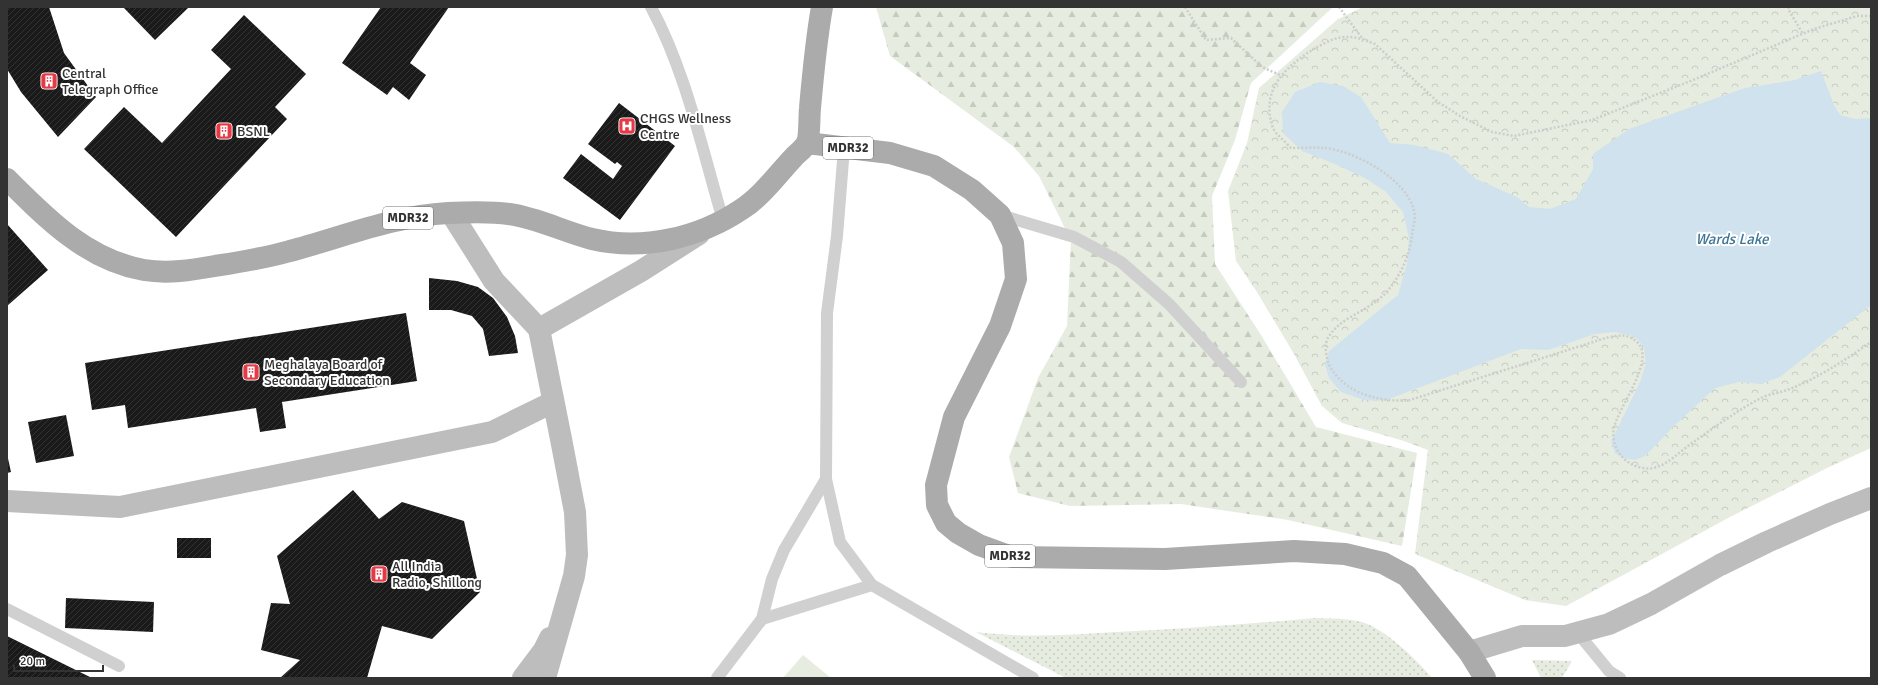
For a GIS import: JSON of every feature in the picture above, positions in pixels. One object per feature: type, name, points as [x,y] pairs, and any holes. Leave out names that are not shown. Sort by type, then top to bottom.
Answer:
[{"type":"main road","points":[[806,144],[815,48],[822,7]]},
{"type":"main road","name":"MDR32","points":[[7,179],[41,214],[71,238],[104,258],[122,265],[148,270],[174,271],[228,264],[288,252],[394,220],[426,214],[483,212],[510,214],[536,220],[592,239],[617,243],[637,243],[676,238],[717,223],[752,202],[806,144],[890,153],[934,166],[972,190],[1000,214],[1013,243],[1016,279],[1000,326],[954,417],[942,456],[936,492],[937,505],[946,523],[958,533],[979,545],[1012,557],[1165,558],[1294,551],[1345,554],[1383,563],[1407,576],[1469,652],[1486,678]]},
{"type":"street","points":[[451,213],[494,281],[538,329],[553,402],[575,512],[577,541],[574,576],[545,678]]},
{"type":"street","points":[[538,329],[641,271],[717,223]]},
{"type":"street","points":[[7,501],[120,507],[492,432],[553,402]]},
{"type":"street","points":[[1469,652],[1522,636],[1565,636],[1609,624],[1651,604],[1720,565],[1767,542],[1830,514],[1871,498]]},
{"type":"street","points":[[523,678],[544,650],[565,609]]},
{"type":"lane","points":[[651,7],[667,36],[691,110],[717,223]]},
{"type":"lane","points":[[844,148],[827,313],[826,478],[840,542],[872,585],[1033,678]]},
{"type":"lane","points":[[1000,214],[1074,237],[1121,262],[1169,304],[1241,382]]},
{"type":"lane","points":[[717,678],[762,619],[772,579],[784,550],[826,478]]},
{"type":"lane","points":[[762,619],[872,585]]},
{"type":"lane","points":[[7,609],[119,666]]},
{"type":"lane","points":[[1577,632],[1609,671],[1620,678]]},
{"type":"path","points":[[1185,7],[1206,40],[1231,38],[1262,67],[1280,75]]},
{"type":"path","points":[[1339,7],[1362,39]]},
{"type":"path","points":[[1789,7],[1788,9],[1803,34]]},
{"type":"path","points":[[1871,16],[1857,16],[1803,34],[1592,120],[1514,136],[1492,132],[1460,116],[1438,102],[1376,44],[1348,36],[1328,41],[1301,58],[1280,75],[1271,94],[1270,108],[1273,128],[1291,148],[1325,148],[1356,157],[1383,172],[1406,193],[1415,213],[1411,242],[1402,271],[1380,298],[1345,322],[1327,339],[1325,354],[1331,368],[1347,386],[1360,393],[1399,401],[1410,400],[1609,337],[1621,335],[1630,336],[1640,345],[1643,358],[1638,375],[1614,428],[1614,443],[1623,459],[1633,465],[1643,468],[1656,468],[1672,459],[1691,443],[1762,398],[1788,390],[1813,378],[1846,359],[1871,342]]},
{"type":"green space","points":[[876,7],[1333,7],[1251,83],[1235,140],[1212,196],[1215,264],[1261,335],[1316,427],[1417,453],[1402,546],[1288,520],[1181,504],[1070,506],[1018,493],[1009,457],[1038,378],[1067,326],[1071,240],[1039,176],[1014,147],[890,56]]},
{"type":"green space","points":[[1363,7],[1871,7],[1871,448],[1827,468],[1730,517],[1566,606],[1525,600],[1415,554],[1428,450],[1404,441],[1342,423],[1322,406],[1294,354],[1257,292],[1236,261],[1228,191],[1247,143],[1259,88],[1338,19]]},
{"type":"green space","points":[[1316,618],[1352,620],[1367,624],[1377,629],[1398,644],[1432,678],[1066,678],[976,632],[1011,635],[1063,635],[1191,628]]},
{"type":"green space","points":[[803,655],[831,678],[783,678]]},
{"type":"green space","points":[[1532,660],[1572,661],[1562,678],[1541,678]]},
{"type":"water","name":"Wards Lake","points":[[1821,71],[1834,105],[1840,115],[1855,119],[1871,118],[1871,305],[1780,377],[1761,384],[1739,382],[1715,388],[1675,425],[1645,456],[1635,460],[1623,458],[1615,453],[1611,442],[1640,382],[1646,363],[1644,348],[1633,336],[1615,332],[1595,334],[1548,350],[1521,349],[1389,399],[1376,401],[1364,400],[1341,392],[1329,378],[1325,365],[1329,351],[1398,295],[1407,264],[1409,238],[1403,212],[1386,192],[1365,178],[1302,151],[1283,133],[1282,112],[1295,92],[1320,82],[1343,86],[1361,97],[1390,143],[1415,145],[1448,154],[1476,179],[1517,197],[1529,207],[1550,209],[1576,199],[1593,169],[1593,154],[1629,129],[1745,88],[1795,80]]},
{"type":"building","name":"Central Telegraph Office","points":[[7,7],[49,7],[64,53],[96,97],[58,137],[21,92],[7,69]]},
{"type":"building","points":[[123,7],[189,7],[155,40]]},
{"type":"building","points":[[381,7],[449,7],[410,63],[426,75],[409,100],[393,87],[387,95],[342,63]]},
{"type":"building","name":"BSNL","points":[[244,15],[306,74],[275,107],[287,119],[176,237],[84,149],[124,107],[162,143],[231,69],[211,50]]},
{"type":"building","points":[[619,103],[675,146],[620,220],[563,178],[581,154],[613,179],[622,166],[617,162],[615,164],[588,144]]},
{"type":"building","points":[[7,224],[48,270],[7,306]]},
{"type":"building","points":[[429,278],[457,281],[478,287],[493,298],[507,317],[515,336],[518,353],[489,356],[483,329],[472,316],[451,310],[429,310]]},
{"type":"building","name":"Meghalaya Board of Secondary Education","points":[[406,313],[417,381],[282,402],[286,428],[260,432],[256,408],[128,428],[125,405],[92,410],[85,363]]},
{"type":"building","points":[[66,415],[74,456],[36,463],[28,422]]},
{"type":"building","points":[[7,454],[11,472],[7,473]]},
{"type":"building","name":"All India Radio, Shillong","points":[[353,490],[379,519],[402,502],[464,521],[480,592],[432,639],[382,626],[367,678],[280,678],[300,660],[261,650],[271,603],[290,604],[277,556]]},
{"type":"building","points":[[177,538],[211,538],[211,558],[177,558]]},
{"type":"building","points":[[66,598],[154,602],[153,632],[65,628]]},
{"type":"building","points":[[7,636],[92,678],[7,678]]},
{"type":"place","name":"Central Telegraph Office","points":[[49,81]]},
{"type":"place","name":"CHGS Wellness Centre","points":[[627,126]]},
{"type":"place","name":"BSNL","points":[[224,131]]},
{"type":"place","name":"Meghalaya Board of Secondary Education","points":[[251,372]]},
{"type":"place","name":"All India Radio, Shillong","points":[[379,574]]}]
